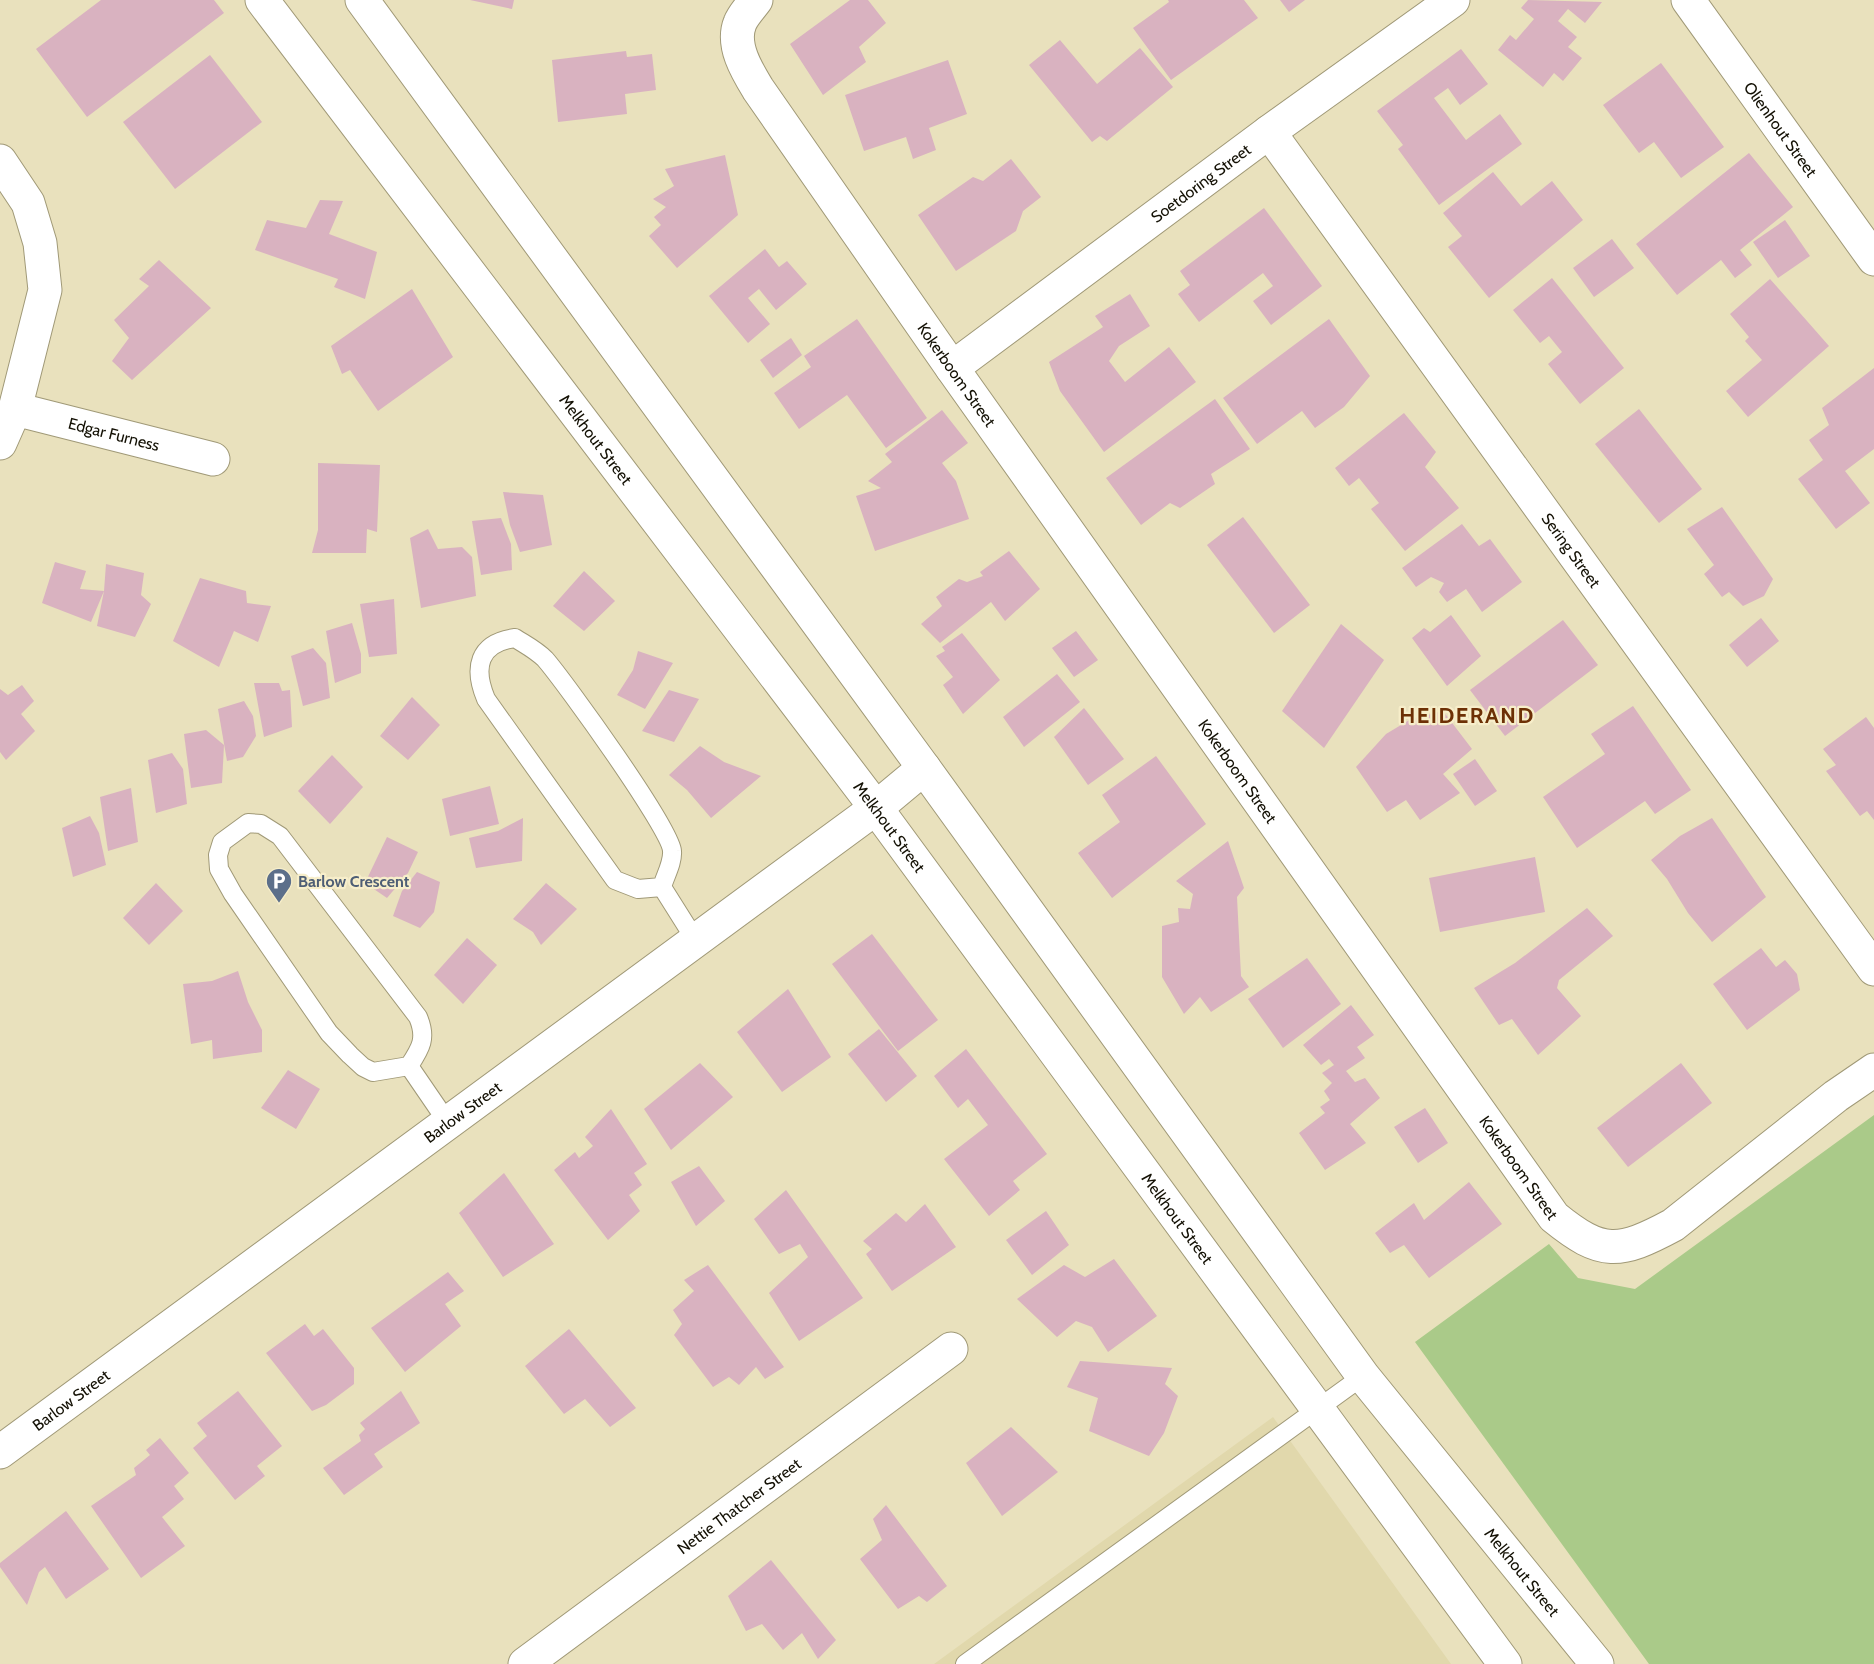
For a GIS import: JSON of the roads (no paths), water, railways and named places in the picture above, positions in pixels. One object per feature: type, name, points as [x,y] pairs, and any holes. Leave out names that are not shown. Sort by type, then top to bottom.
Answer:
[{"type":"street","name":"Melkhout Street","points":[[262,0],[876,808],[1316,1410],[1505,1664]]},
{"type":"street","name":"Melkhout Street","points":[[362,0],[924,768],[1363,1376],[1597,1664]]},
{"type":"street","name":"Kokerboom Street","points":[[756,0],[739,24],[738,46],[745,67],[952,369],[1554,1217],[1578,1236],[1611,1249],[1645,1240],[1673,1225],[1836,1096],[1874,1070]]},
{"type":"street","name":"Soetdoring Street","points":[[952,369],[1269,132],[1453,0]]},
{"type":"street","name":"Olienhout Street","points":[[1688,0],[1874,259]]},
{"type":"street","name":"Sering Street","points":[[1269,132],[1874,969]]},
{"type":"street","points":[[0,161],[28,203],[40,243],[45,290],[15,409],[0,443]]},
{"type":"street","name":"Edgar Furness","points":[[15,409],[213,459]]},
{"type":"street","name":"Barlow Street","points":[[0,1452],[876,808],[924,768]]},
{"type":"street","name":"Nettie Thatcher Street","points":[[525,1664],[951,1349]]},
{"type":"lane","points":[[662,886],[638,889],[615,880],[596,857],[486,699],[478,680],[480,663],[490,647],[502,640],[515,638],[535,649],[595,726],[664,829],[673,851],[662,886],[696,941]]},
{"type":"lane","points":[[248,823],[261,824],[280,836],[408,1002],[423,1030],[422,1046],[409,1066],[373,1072],[363,1067],[329,1033],[219,869],[218,855],[222,842],[234,831],[248,823]]},
{"type":"lane","points":[[409,1066],[448,1123]]},
{"type":"lane","points":[[973,1662],[1363,1376]]},
{"type":"place","name":"Barlow Crescent","points":[[279,904]]},
{"type":"district","name":"HEIDERAND","points":[[1467,715]]}]
